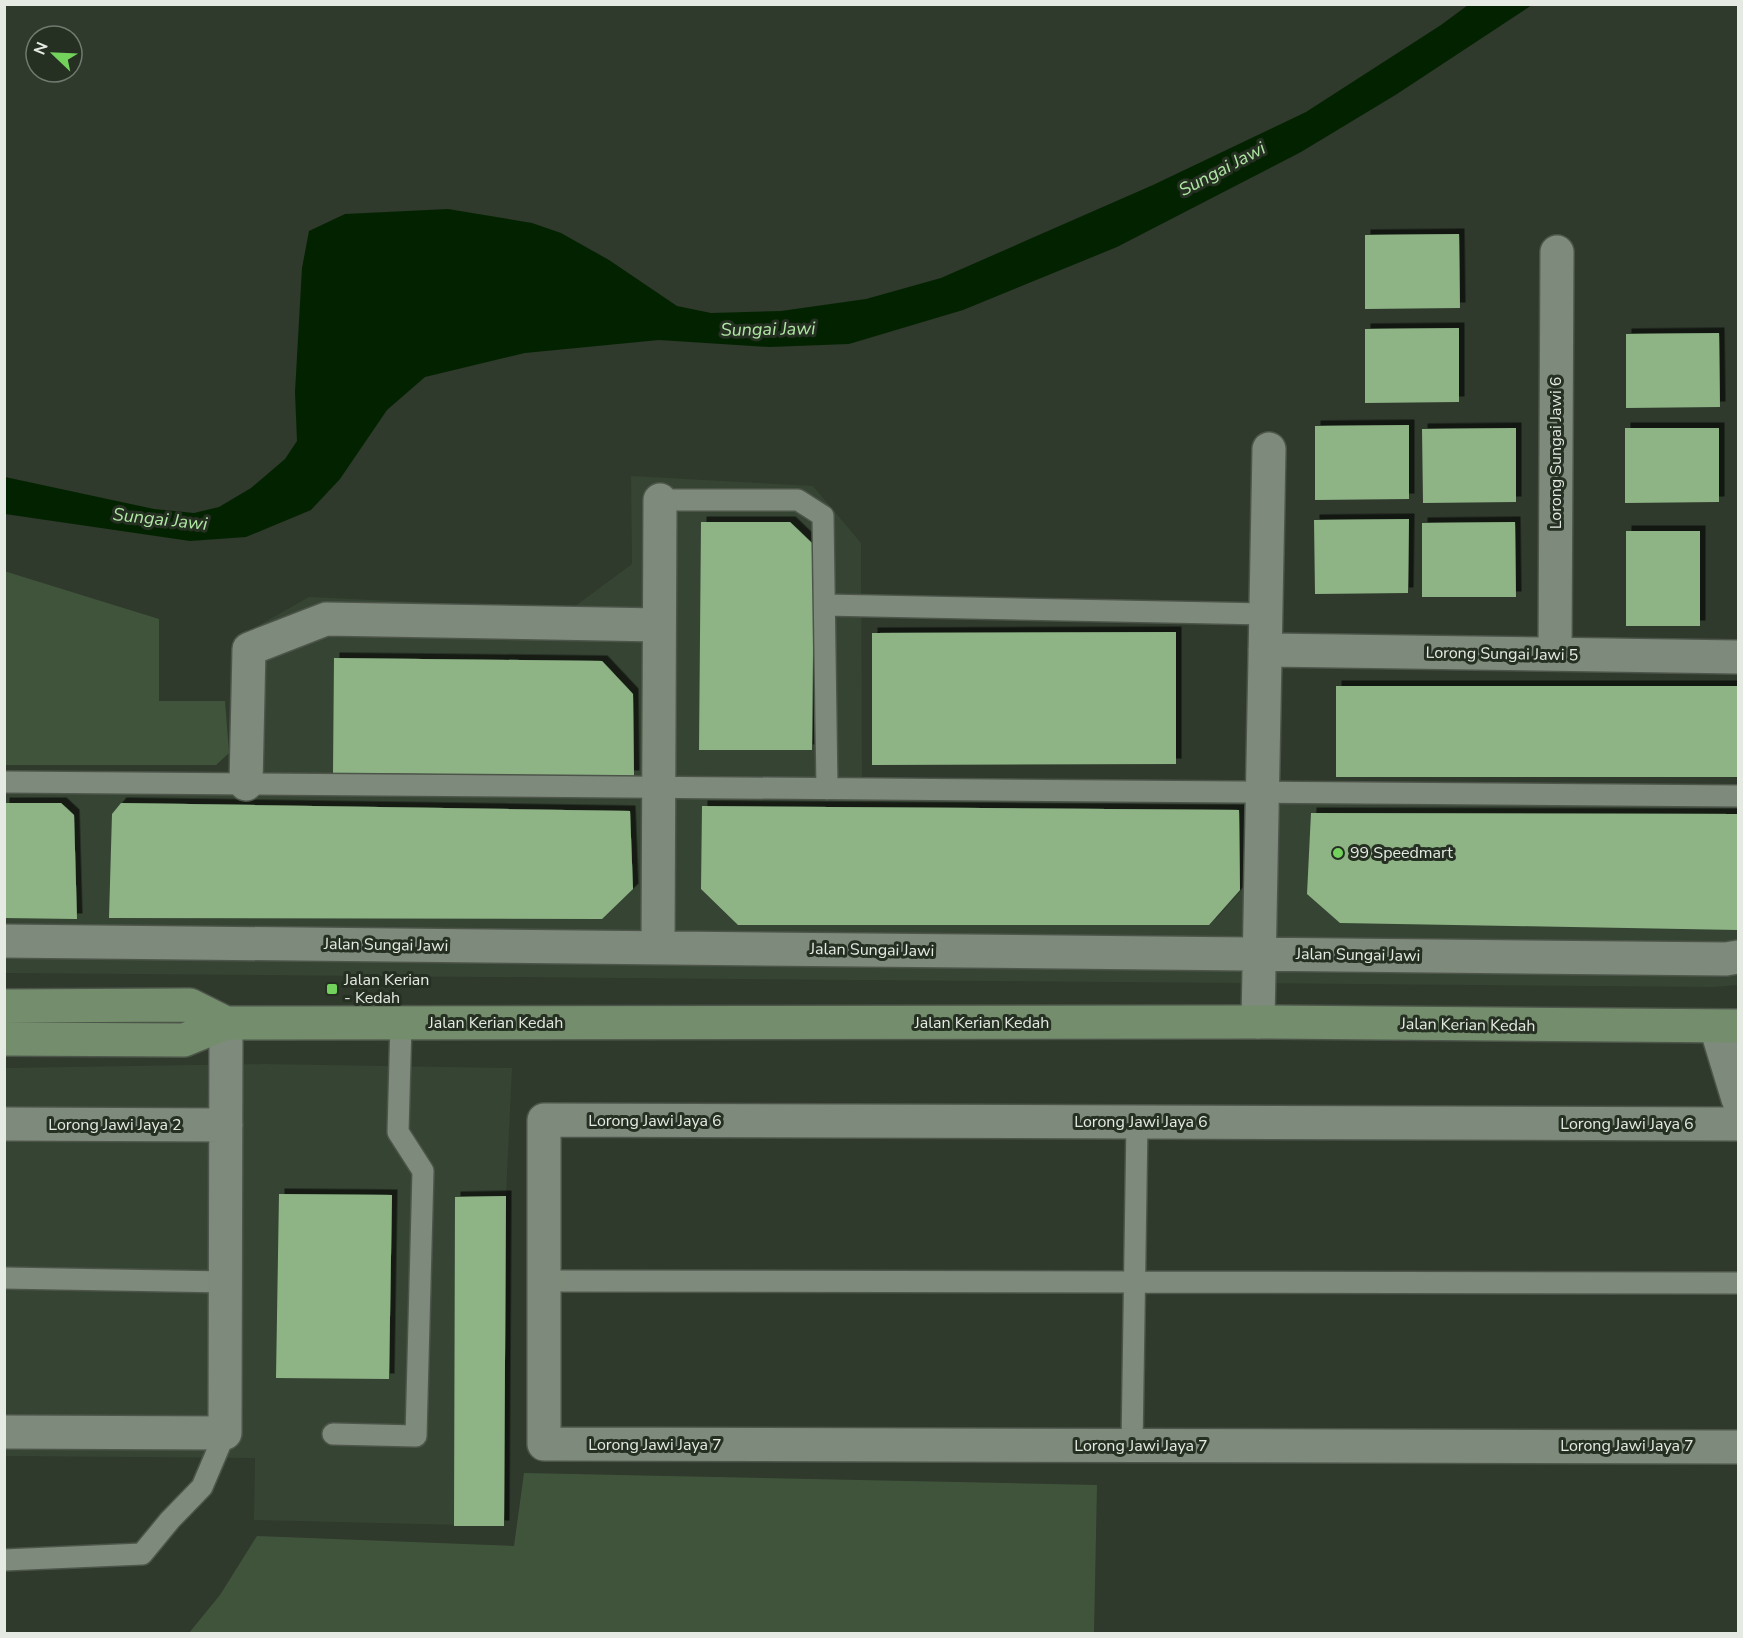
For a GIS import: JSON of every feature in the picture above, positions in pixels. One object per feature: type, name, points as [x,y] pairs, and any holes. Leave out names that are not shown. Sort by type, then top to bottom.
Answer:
[{"type":"main road","name":"Jalan Kerian Kedah","points":[[4,1006],[190,1005],[226,1023]]},
{"type":"main road","name":"Jalan Kerian Kedah","points":[[4,1039],[184,1040],[226,1023],[1258,1023],[1727,1027]]},
{"type":"street","name":"Lorong Sungai Jawi 6","points":[[1555,654],[1557,252]]},
{"type":"street","points":[[1258,1023],[1269,449]]},
{"type":"street","points":[[658,948],[660,500]]},
{"type":"street","points":[[246,784],[249,649],[326,619],[659,626]]},
{"type":"street","name":"Lorong Sungai Jawi 5","points":[[1265,650],[1738,657]]},
{"type":"street","name":"Jalan Sungai Jawi","points":[[4,941],[1714,959],[1738,957]]},
{"type":"street","points":[[4,1432],[225,1432],[226,1023]]},
{"type":"street","points":[[1727,1027],[1738,1099]]},
{"type":"street","name":"Lorong Jawi Jaya 6","points":[[544,1281],[544,1120],[1738,1124]]},
{"type":"street","name":"Lorong Jawi Jaya 2","points":[[4,1124],[226,1125]]},
{"type":"street","name":"Lorong Jawi Jaya 7","points":[[544,1281],[544,1444],[1738,1447]]},
{"type":"lane","points":[[660,500],[798,500],[823,516],[827,789]]},
{"type":"lane","points":[[825,605],[1266,614]]},
{"type":"lane","points":[[4,782],[1738,796]]},
{"type":"lane","points":[[333,1434],[416,1436],[423,1171],[398,1132],[401,1023]]},
{"type":"lane","points":[[1132,1446],[1137,1122]]},
{"type":"lane","points":[[4,1278],[225,1282]]},
{"type":"lane","points":[[544,1281],[1738,1283]]},
{"type":"lane","points":[[4,1560],[142,1554],[170,1520],[202,1487],[225,1432]]},
{"type":"shaded area","points":[[631,476],[813,486],[861,543],[862,777],[1738,797],[1738,985],[1715,987],[5,973],[5,781],[234,781],[233,640],[309,597],[571,609],[632,564]]},
{"type":"shaded area","points":[[4,571],[159,619],[159,701],[225,701],[229,753],[216,765],[5,765]]},
{"type":"shaded area","points":[[264,1064],[512,1068],[506,1196],[504,1526],[254,1520],[255,1458],[5,1456],[4,1068]]},
{"type":"shaded area","points":[[524,1473],[1097,1485],[1094,1633],[189,1633],[220,1595],[257,1536],[514,1546]]},
{"type":"water","name":"Sungai Jawi","points":[[1468,5],[1532,5],[1397,94],[1301,152],[1117,247],[963,310],[849,344],[769,347],[659,340],[525,353],[425,377],[387,410],[340,479],[311,510],[246,537],[190,541],[5,514],[5,477],[154,509],[194,513],[219,507],[251,488],[285,459],[297,441],[295,392],[302,268],[309,231],[345,214],[448,209],[532,223],[561,233],[609,260],[677,306],[711,313],[781,311],[866,299],[941,278],[1153,185],[1306,112],[1441,25]]},
{"type":"building","points":[[1459,234],[1460,308],[1365,309],[1365,235]]},
{"type":"building","points":[[1459,328],[1459,402],[1365,403],[1365,329]]},
{"type":"building","points":[[1719,333],[1720,407],[1626,408],[1626,334]]},
{"type":"building","points":[[1409,425],[1409,499],[1315,500],[1315,426]]},
{"type":"building","points":[[1516,428],[1516,502],[1423,503],[1422,429]]},
{"type":"building","points":[[1625,428],[1719,428],[1719,502],[1625,503]]},
{"type":"building","points":[[1409,519],[1408,593],[1315,594],[1314,520]]},
{"type":"building","points":[[701,522],[790,522],[814,545],[812,750],[699,750]]},
{"type":"building","points":[[1515,522],[1516,597],[1422,597],[1422,523]]},
{"type":"building","points":[[1626,531],[1700,531],[1700,626],[1626,626]]},
{"type":"building","points":[[1176,632],[1176,764],[872,765],[872,633]]},
{"type":"building","points":[[334,658],[602,661],[633,694],[634,776],[333,773]]},
{"type":"building","points":[[1336,686],[1738,686],[1738,777],[1336,777]]},
{"type":"building","points":[[4,803],[61,803],[74,815],[77,919],[4,918]]},
{"type":"building","points":[[121,803],[630,811],[633,889],[602,919],[109,918],[112,814]]},
{"type":"building","points":[[702,806],[1239,810],[1240,890],[1209,925],[738,925],[701,889]]},
{"type":"building","points":[[1311,813],[1738,814],[1738,930],[1340,923],[1307,894]]},
{"type":"building","points":[[279,1194],[392,1195],[389,1379],[276,1378]]},
{"type":"building","points":[[506,1196],[504,1526],[454,1526],[455,1197]]},
{"type":"place","name":"99 Speedmart","points":[[1338,853]]},
{"type":"place","name":"Jalan Kerian - Kedah","points":[[332,989]]}]
